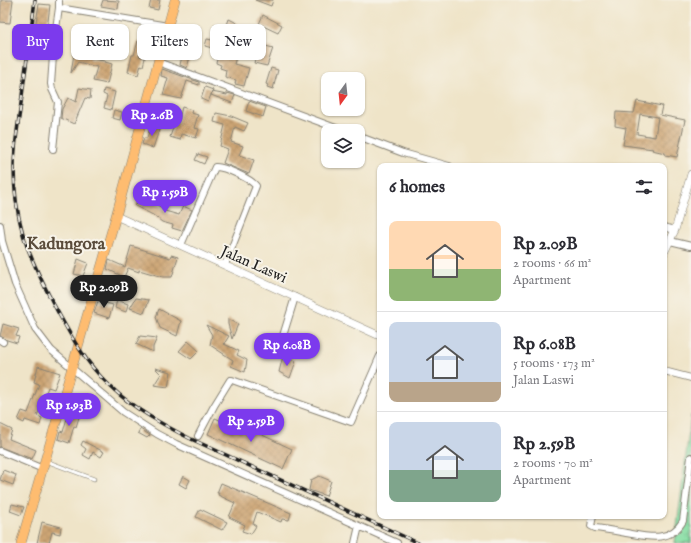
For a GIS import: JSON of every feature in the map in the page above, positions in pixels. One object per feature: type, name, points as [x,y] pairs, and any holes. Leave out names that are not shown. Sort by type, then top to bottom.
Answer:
[{"type":"main road","points":[[169,24],[175,0]]},
{"type":"main road","points":[[21,543],[116,216],[158,62]]},
{"type":"street","points":[[53,149],[58,102],[51,84],[59,0]]},
{"type":"street","points":[[58,8],[156,24]]},
{"type":"street","points":[[158,62],[325,124]]},
{"type":"street","points":[[365,139],[403,154],[438,163]]},
{"type":"street","points":[[181,245],[215,166],[250,180],[256,186],[225,265]]},
{"type":"street","points":[[667,247],[675,230],[691,174]]},
{"type":"street","name":"Jalan Laswi","points":[[116,216],[377,335]]},
{"type":"street","points":[[0,225],[2,241],[15,284],[35,329],[51,350],[122,412],[156,434],[209,460],[398,543]]},
{"type":"street","points":[[667,228],[675,230]]},
{"type":"street","points":[[670,241],[691,246]]},
{"type":"street","points":[[278,352],[295,297]]},
{"type":"street","points":[[198,436],[230,380],[351,422],[377,363]]},
{"type":"street","points":[[667,372],[691,378]]},
{"type":"street","points":[[0,451],[44,465]]},
{"type":"street","points":[[592,519],[591,526],[595,528],[652,538],[662,538],[673,533],[684,521],[691,457]]},
{"type":"street","points":[[355,543],[359,526]]},
{"type":"lane","points":[[44,465],[94,479]]},
{"type":"green space","points":[[691,415],[691,543],[675,543]]},
{"type":"building","points":[[1,0],[13,0],[10,23],[0,22]]},
{"type":"building","points":[[103,0],[119,1],[118,9],[101,6]]},
{"type":"building","points":[[151,0],[160,0],[158,10],[149,8]]},
{"type":"building","points":[[255,0],[273,0],[271,6]]},
{"type":"building","points":[[39,4],[50,5],[48,24],[36,24]]},
{"type":"building","points":[[263,15],[282,25],[278,33],[266,27],[266,24],[259,24]]},
{"type":"building","points":[[229,19],[237,23],[237,24],[227,24]]},
{"type":"building","points":[[207,39],[210,40],[210,47],[205,46]]},
{"type":"building","points":[[137,44],[137,60],[144,60],[143,66],[141,65],[138,75],[128,72],[132,55],[134,55]]},
{"type":"building","points":[[266,46],[273,48],[267,66],[254,63],[255,60],[266,60]]},
{"type":"building","points":[[73,60],[98,60],[112,64],[107,84],[93,81],[97,67],[78,62],[71,73]]},
{"type":"building","points":[[181,60],[189,60],[187,68],[180,65]]},
{"type":"building","points":[[217,60],[235,60],[234,64],[249,68],[244,86],[235,84],[236,80],[225,77],[226,70],[220,68],[221,65],[216,63]]},
{"type":"building","points":[[271,68],[278,70],[273,89],[267,87],[268,85],[266,84]]},
{"type":"building","points":[[162,69],[199,82],[199,85],[187,81],[181,99],[163,95],[168,78],[161,76]]},
{"type":"building","points":[[205,87],[213,90],[208,102],[201,99]]},
{"type":"building","points":[[79,88],[91,90],[90,99],[85,98],[74,124],[61,118],[62,109],[68,98],[76,102]]},
{"type":"building","points":[[104,89],[115,92],[111,110],[104,108],[107,96],[103,94]]},
{"type":"building","points":[[212,92],[235,95],[232,103],[211,95]]},
{"type":"building","points":[[249,101],[266,107],[263,117],[246,111]]},
{"type":"building","points":[[637,101],[662,106],[660,115],[685,120],[677,157],[665,155],[665,153],[652,150],[653,149],[623,145],[626,128],[615,126],[616,112],[634,113]],"holes":[[[640,114],[658,117],[655,137],[637,134]]]},
{"type":"building","points":[[182,107],[192,110],[191,113],[198,115],[194,128],[199,129],[196,138],[181,134],[180,140],[170,137],[175,122],[178,123]]},
{"type":"building","points":[[114,110],[122,112],[120,120],[112,118]]},
{"type":"building","points":[[216,113],[231,116],[248,123],[244,131],[235,127],[231,142],[243,146],[239,155],[254,160],[249,174],[223,163],[228,149],[220,146],[225,125],[214,122]]},
{"type":"building","points":[[151,125],[160,127],[153,148],[142,144],[144,138],[147,138]]},
{"type":"building","points":[[198,154],[207,157],[204,164],[195,160]]},
{"type":"building","points":[[141,196],[158,205],[165,211],[179,215],[183,206],[192,210],[182,231],[172,228],[173,225],[162,222],[153,215],[135,206]]},
{"type":"building","points":[[131,246],[170,258],[171,255],[178,257],[172,277],[163,277],[128,268],[124,277],[107,269],[109,260],[125,267]]},
{"type":"building","points":[[78,259],[88,263],[83,276],[74,274]]},
{"type":"building","points":[[136,298],[149,300],[144,313],[130,308]]},
{"type":"building","points":[[117,300],[128,304],[126,312],[115,308]]},
{"type":"building","points":[[98,301],[113,305],[109,318],[94,313]]},
{"type":"building","points":[[159,309],[181,321],[177,336],[160,328],[156,317]]},
{"type":"building","points":[[228,319],[238,324],[232,339],[228,324]]},
{"type":"building","points":[[3,324],[19,329],[16,336],[19,337],[17,343],[0,336]]},
{"type":"building","points":[[206,325],[229,336],[224,344],[239,351],[237,355],[247,360],[245,372],[231,366],[233,360],[210,345],[212,335]]},
{"type":"building","points":[[140,336],[157,338],[153,347],[153,352],[136,344]]},
{"type":"building","points":[[188,341],[199,351],[191,359],[179,351]]},
{"type":"building","points":[[283,356],[296,361],[290,378],[279,372]]},
{"type":"building","points":[[38,366],[60,373],[54,389],[48,387],[37,416],[42,418],[40,425],[25,420],[24,423],[18,420],[22,411],[28,413],[39,384],[34,382]]},
{"type":"building","points":[[155,368],[171,372],[168,387],[154,385],[161,374]]},
{"type":"building","points":[[69,411],[80,414],[76,427],[74,426],[69,443],[58,439],[60,431],[63,432]]},
{"type":"building","points":[[215,418],[238,428],[241,425],[292,449],[283,469],[208,434]]},
{"type":"building","points":[[0,424],[12,430],[9,439],[36,450],[32,459],[0,447]]},
{"type":"building","points":[[140,429],[150,435],[147,438],[138,433]]},
{"type":"building","points":[[83,441],[104,452],[101,457],[93,452],[90,459],[83,455],[86,449],[81,445]]},
{"type":"building","points":[[3,470],[16,475],[13,485],[0,480]]},
{"type":"building","points":[[183,476],[190,480],[186,488],[179,484]]},
{"type":"building","points":[[319,476],[331,481],[326,496],[309,490],[311,480]]},
{"type":"building","points":[[221,483],[291,513],[289,520],[282,519],[281,522],[257,512],[253,524],[256,526],[251,534],[242,531],[245,525],[229,517],[235,503],[218,495],[219,493],[217,493]]},
{"type":"building","points":[[12,504],[24,507],[21,515],[10,511]]},
{"type":"building","points":[[200,509],[227,522],[222,530],[196,517]]},
{"type":"building","points":[[42,522],[61,527],[60,534],[52,532],[49,543],[37,543]]},
{"type":"railway","points":[[35,0],[14,159],[16,201],[23,234],[36,269],[65,325],[85,358],[102,378],[120,395],[138,409],[168,427],[418,543]]},
{"type":"district","name":"Kadungora","points":[[66,243]]}]
